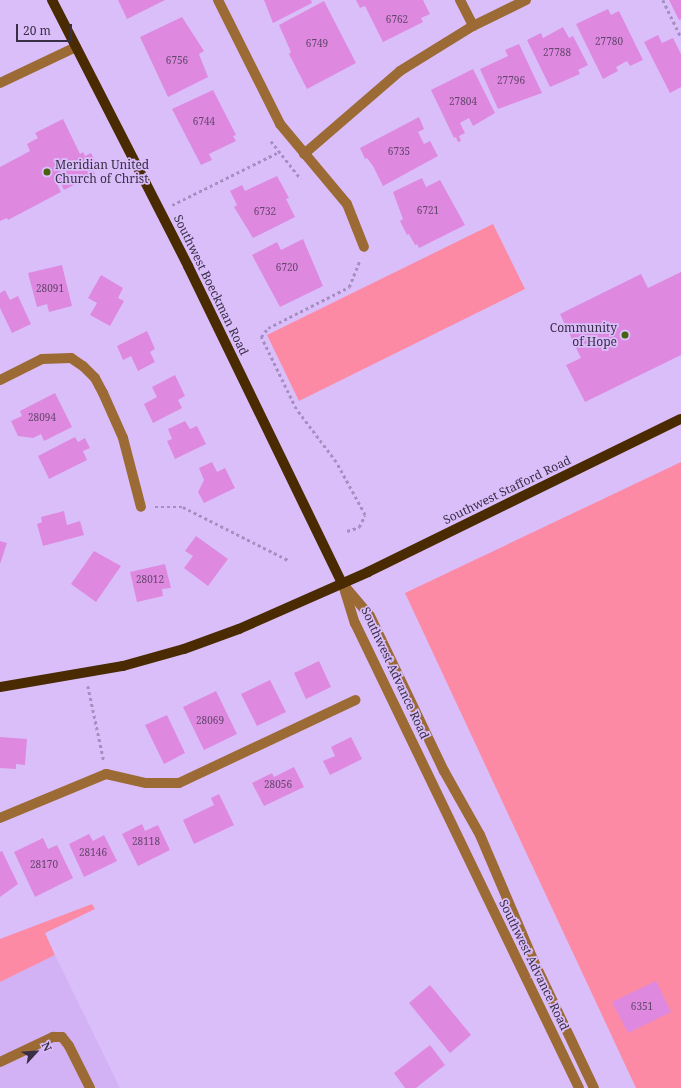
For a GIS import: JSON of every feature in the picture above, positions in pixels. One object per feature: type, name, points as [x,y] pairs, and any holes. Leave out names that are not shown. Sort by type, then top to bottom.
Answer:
[{"type":"main road","name":"Southwest Boeckman Road","points":[[52,0],[160,212],[342,583]]},
{"type":"main road","name":"Southwest Stafford Road","points":[[0,687],[86,673],[184,649],[274,615],[681,419]]},
{"type":"street","points":[[218,0],[280,124],[348,204],[364,247]]},
{"type":"street","points":[[460,0],[473,26]]},
{"type":"street","points":[[304,154],[400,70],[473,26],[526,0]]},
{"type":"street","points":[[0,83],[76,48]]},
{"type":"street","points":[[0,380],[42,359],[71,358],[82,366],[100,388],[123,438],[141,507]]},
{"type":"street","name":"Southwest Advance Road","points":[[342,583],[355,623],[579,1088]]},
{"type":"street","name":"Southwest Advance Road","points":[[342,583],[370,616],[444,771],[480,835],[536,966],[594,1088]]},
{"type":"street","points":[[0,818],[106,774],[146,784],[179,783],[355,700]]},
{"type":"street","points":[[0,1062],[53,1037],[62,1037],[69,1046],[90,1088]]},
{"type":"path","points":[[663,0],[681,37]]},
{"type":"path","points":[[271,141],[301,178]]},
{"type":"path","points":[[160,212],[279,152]]},
{"type":"path","points":[[347,531],[359,527],[365,515],[336,462],[296,409],[261,337],[268,328],[349,287],[364,247]]},
{"type":"path","points":[[141,507],[183,507],[288,560]]},
{"type":"path","points":[[86,673],[106,774]]},
{"type":"shaded area","points":[[493,224],[525,289],[299,401],[267,335]]},
{"type":"shaded area","points":[[681,462],[681,1088],[636,1088],[405,593]]},
{"type":"shaded area","points":[[92,904],[95,909],[45,933],[55,955],[0,982],[0,939]]},
{"type":"shaded area","points":[[55,955],[120,1088],[0,1088],[0,982]]},
{"type":"building","points":[[118,0],[165,0],[127,19]]},
{"type":"building","points":[[264,0],[311,0],[312,3],[273,23]]},
{"type":"building","points":[[356,0],[423,0],[430,14],[421,18],[423,22],[383,42],[365,6],[360,8]]},
{"type":"building","points":[[669,0],[681,0],[681,19],[679,20]]},
{"type":"building","points":[[324,1],[356,63],[307,89],[289,54],[291,52],[279,25]]},
{"type":"building","points":[[608,9],[611,15],[619,11],[643,60],[630,66],[627,61],[616,67],[618,71],[603,79],[576,24]]},
{"type":"building","points":[[182,17],[204,51],[199,54],[208,77],[168,97],[140,37]]},
{"type":"building","points":[[563,27],[569,38],[573,36],[588,65],[578,70],[580,74],[550,87],[527,40],[541,33],[543,38]]},
{"type":"building","points":[[658,35],[662,43],[673,38],[681,54],[681,87],[670,93],[644,42]]},
{"type":"building","points":[[519,44],[542,93],[498,109],[480,69],[508,56],[505,50]]},
{"type":"building","points":[[473,69],[495,113],[473,126],[469,118],[460,123],[465,133],[459,136],[461,141],[458,142],[456,137],[454,138],[431,90]]},
{"type":"building","points":[[213,90],[236,135],[233,136],[236,141],[209,154],[212,160],[201,165],[172,109]]},
{"type":"building","points":[[419,117],[424,129],[418,132],[424,144],[430,141],[438,156],[383,186],[373,166],[367,158],[365,159],[360,148]]},
{"type":"building","name":"Meridian United Church of Christ","points":[[63,119],[80,154],[83,152],[85,156],[91,153],[98,167],[93,170],[95,174],[64,190],[57,176],[54,177],[61,192],[8,220],[7,218],[0,221],[0,167],[30,151],[27,144],[38,138],[35,133]]},
{"type":"building","points":[[277,176],[289,198],[286,199],[295,217],[253,238],[234,207],[237,205],[230,191],[242,185],[245,191]]},
{"type":"building","points":[[422,178],[426,187],[440,180],[465,225],[419,248],[417,244],[415,245],[409,234],[407,235],[400,221],[403,219],[393,192]]},
{"type":"building","points":[[303,239],[323,286],[280,307],[252,255],[277,242],[281,250]]},
{"type":"building","points":[[62,265],[72,306],[49,312],[47,304],[37,307],[28,273]]},
{"type":"building","name":"Community of Hope","points":[[681,272],[681,355],[585,402],[566,365],[581,358],[560,314],[641,274],[648,288]]},
{"type":"building","points":[[101,275],[123,288],[118,298],[124,301],[110,326],[90,315],[97,303],[88,298]]},
{"type":"building","points":[[5,290],[10,300],[18,296],[31,324],[12,333],[0,308],[0,293]]},
{"type":"building","points":[[147,331],[155,349],[150,352],[155,362],[138,371],[131,356],[123,360],[117,346]]},
{"type":"building","points":[[175,375],[185,396],[178,400],[182,408],[153,423],[144,404],[157,397],[152,387]]},
{"type":"building","points":[[55,393],[72,427],[44,441],[41,434],[33,438],[18,436],[11,421],[22,416],[20,411]]},
{"type":"building","points":[[185,421],[190,429],[197,426],[206,444],[175,459],[167,441],[172,439],[168,429]]},
{"type":"building","points":[[75,437],[78,442],[85,438],[90,448],[83,451],[87,460],[49,479],[38,456]]},
{"type":"building","points":[[212,462],[217,472],[225,468],[235,488],[204,503],[198,492],[204,480],[199,468]]},
{"type":"building","points":[[64,511],[67,525],[80,521],[84,535],[43,546],[37,524],[42,522],[41,517]]},
{"type":"building","points":[[196,536],[228,559],[208,586],[184,568],[193,556],[185,551]]},
{"type":"building","points":[[0,541],[7,543],[0,564]]},
{"type":"building","points":[[94,551],[121,566],[96,602],[71,584]]},
{"type":"building","points":[[165,564],[171,588],[162,589],[163,596],[137,602],[130,572]]},
{"type":"building","points":[[319,661],[331,687],[306,699],[294,673]]},
{"type":"building","points":[[270,680],[286,712],[257,726],[241,694]]},
{"type":"building","points":[[216,691],[237,734],[204,750],[183,707]]},
{"type":"building","points":[[167,715],[185,753],[164,764],[145,725]]},
{"type":"building","points":[[0,737],[27,739],[25,765],[16,764],[16,769],[0,768]]},
{"type":"building","points":[[351,737],[362,759],[330,775],[323,761],[335,756],[331,747]]},
{"type":"building","points":[[294,767],[304,787],[264,806],[252,783],[272,773],[274,777]]},
{"type":"building","points":[[219,794],[234,825],[194,844],[183,820],[214,805],[211,798]]},
{"type":"building","points":[[142,824],[145,831],[158,825],[170,850],[138,866],[122,834]]},
{"type":"building","points":[[89,834],[93,841],[104,835],[117,861],[84,877],[69,844]]},
{"type":"building","points":[[43,838],[48,849],[57,845],[73,878],[35,897],[14,852]]},
{"type":"building","points":[[2,851],[18,884],[0,897],[0,852]]},
{"type":"building","points":[[656,981],[671,1012],[628,1033],[612,1002]]},
{"type":"building","points":[[430,985],[471,1035],[450,1053],[409,1003]]},
{"type":"building","points":[[430,1045],[445,1065],[416,1088],[405,1088],[394,1073]]},
{"type":"place","name":"Meridian United Church of Christ","points":[[47,172]]},
{"type":"place","name":"Community of Hope","points":[[625,335]]}]
